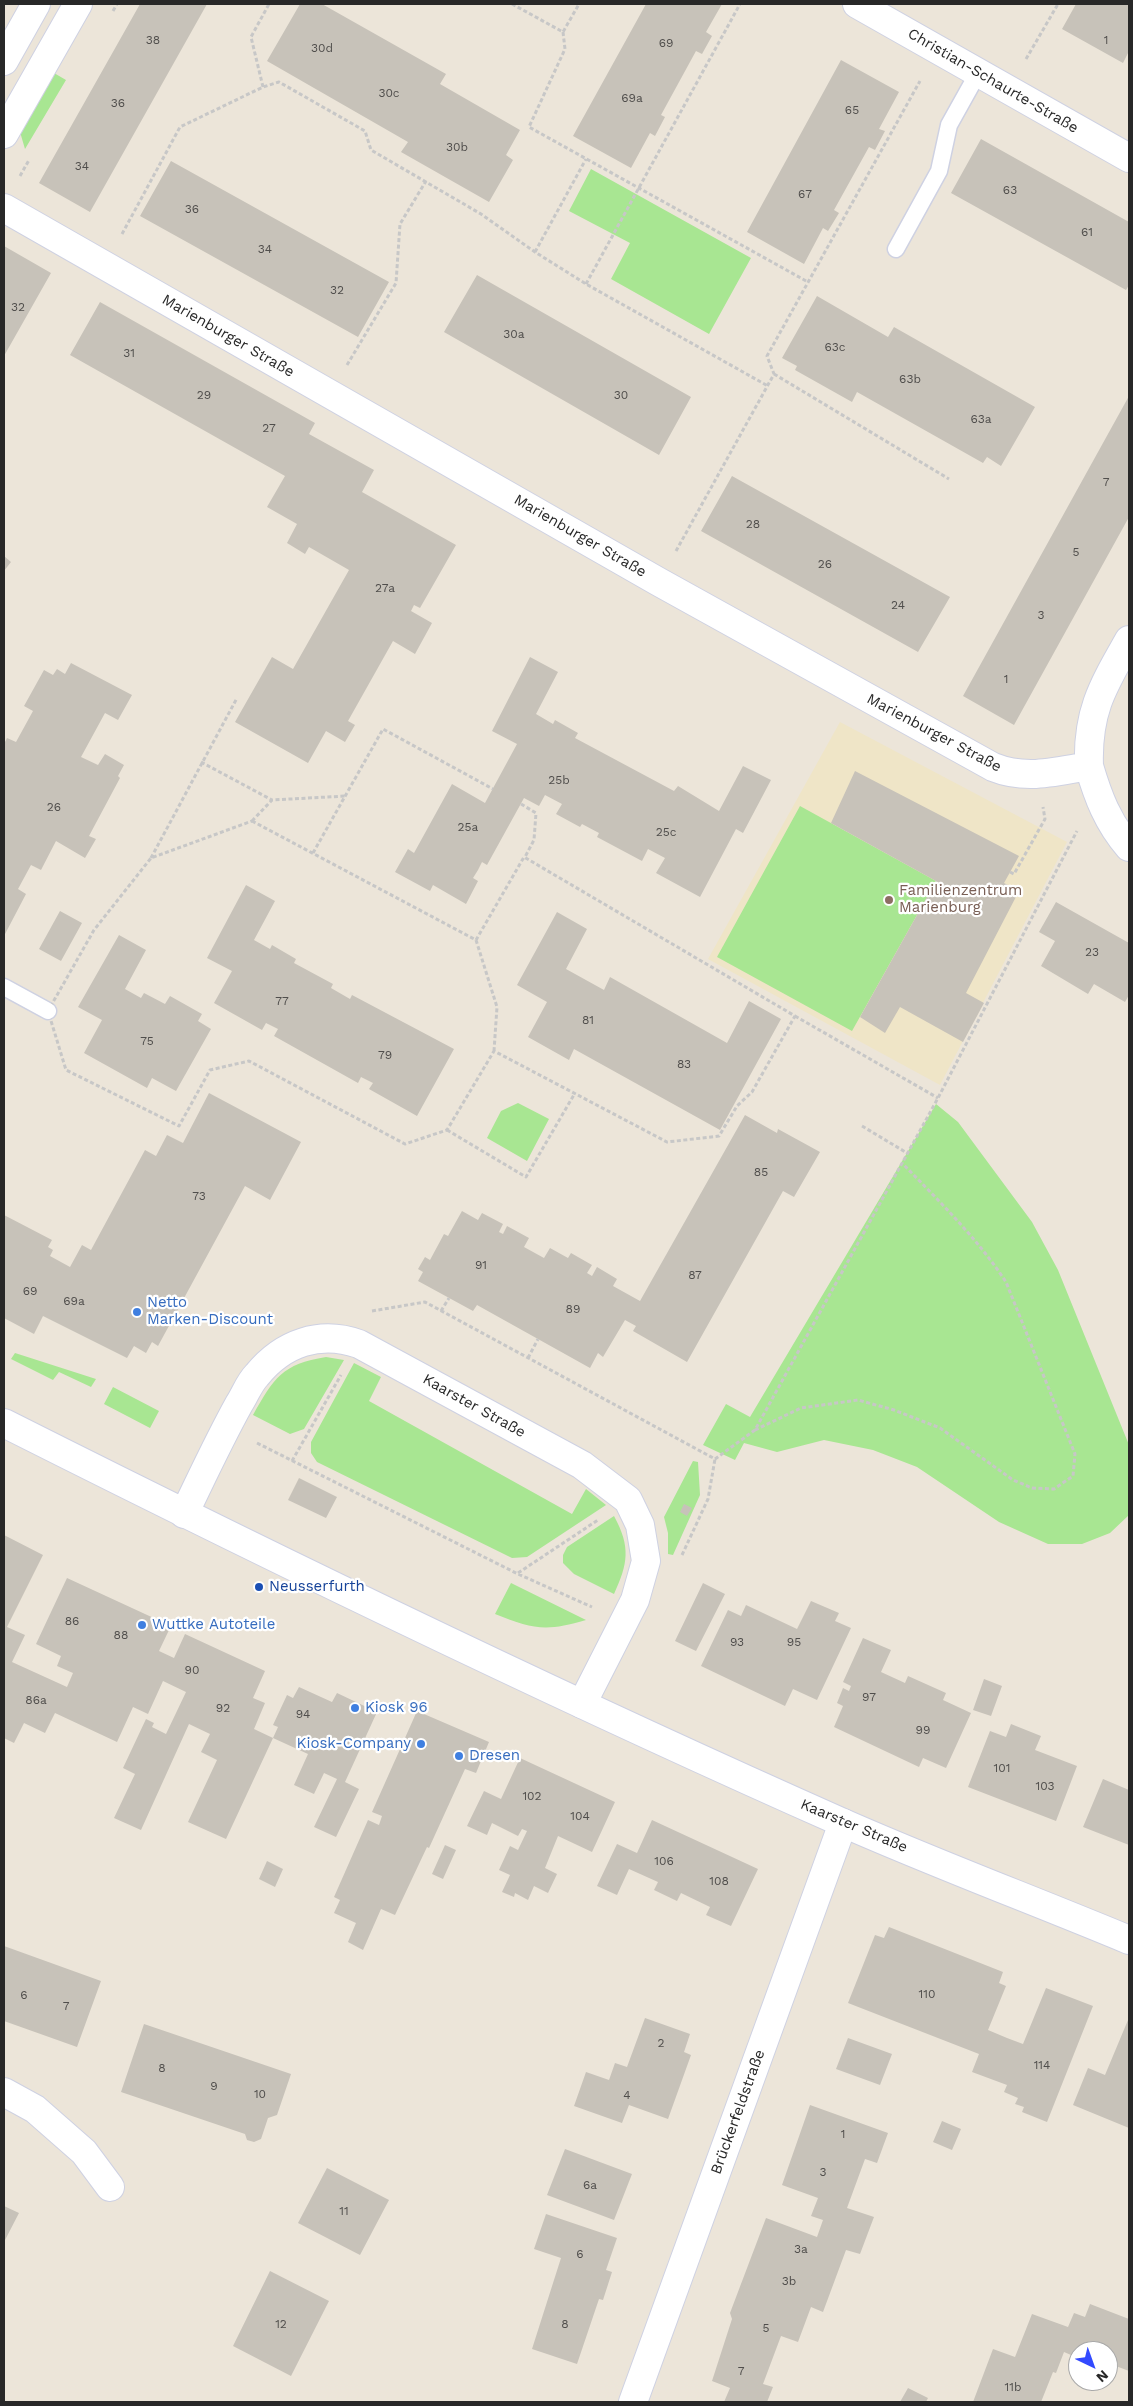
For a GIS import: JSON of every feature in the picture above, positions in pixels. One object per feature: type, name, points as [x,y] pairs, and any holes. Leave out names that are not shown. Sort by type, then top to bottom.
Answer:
[{"type":"street","points":[[4,61],[36,4]]},
{"type":"street","points":[[4,134],[78,4]]},
{"type":"street","name":"Christian-Schaurte-Straße","points":[[857,4],[1129,158]]},
{"type":"street","name":"Marienburger Straße","points":[[4,208],[659,582],[992,767],[1015,774],[1038,775],[1089,766]]},
{"type":"street","points":[[1129,640],[1094,706],[1088,746],[1089,766],[1097,792],[1110,822],[1129,847]]},
{"type":"street","name":"Kaarster Straße","points":[[184,1514],[226,1427],[256,1376],[270,1361],[299,1343],[321,1338],[336,1337],[359,1344],[582,1465],[628,1500],[640,1525],[646,1561],[635,1600],[582,1704]]},
{"type":"street","name":"Kaarster Straße","points":[[4,1423],[184,1514],[582,1704],[843,1823],[1129,1940]]},
{"type":"street","name":"Brückerfeldstraße","points":[[633,2402],[843,1823]]},
{"type":"street","points":[[4,2092],[35,2109],[84,2152],[110,2187]]},
{"type":"lane","points":[[896,249],[939,171],[949,125],[978,73]]},
{"type":"lane","points":[[4,987],[48,1011]]},
{"type":"path","points":[[264,87],[251,37],[269,4]]},
{"type":"path","points":[[512,4],[563,32]]},
{"type":"path","points":[[578,4],[563,32],[565,49],[529,127],[808,282]]},
{"type":"path","points":[[586,284],[637,188],[740,4]]},
{"type":"path","points":[[1009,90],[1058,4]]},
{"type":"path","points":[[937,50],[767,356],[774,374],[949,479]]},
{"type":"path","points":[[105,266],[180,127],[264,87],[279,82],[365,130],[371,150],[481,214],[535,252],[586,284],[768,386]]},
{"type":"path","points":[[535,252],[586,159]]},
{"type":"path","points":[[330,394],[396,283],[400,224],[426,181]]},
{"type":"path","points":[[659,582],[774,374]]},
{"type":"path","points":[[237,698],[151,858],[94,930],[48,1011],[66,1070],[179,1126],[210,1070],[249,1061],[405,1144],[447,1130],[494,1051],[497,1007],[476,940],[252,821]]},
{"type":"path","points":[[313,853],[383,728],[493,789]]},
{"type":"path","points":[[201,762],[272,800],[346,796]]},
{"type":"path","points":[[1010,872],[1014,874],[1045,819],[1038,775]]},
{"type":"path","points":[[756,1430],[938,1098],[1097,792]]},
{"type":"path","points":[[151,858],[252,821],[272,800]]},
{"type":"path","points":[[476,940],[534,840],[536,813],[521,804]]},
{"type":"path","points":[[524,857],[938,1098]]},
{"type":"path","points":[[494,1051],[667,1142],[719,1136],[736,1106],[752,1092],[795,1016]]},
{"type":"path","points":[[447,1130],[526,1177],[575,1094]]},
{"type":"path","points":[[862,1126],[907,1153]]},
{"type":"path","points":[[646,1561],[674,1572],[708,1499],[715,1459],[756,1430],[801,1408],[858,1400],[894,1410],[940,1428],[1013,1480],[1032,1488],[1054,1489],[1074,1476],[1075,1454],[1006,1282],[989,1257],[967,1231],[902,1163]]},
{"type":"path","points":[[441,1311],[448,1298]]},
{"type":"path","points":[[365,1312],[425,1302],[715,1459]]},
{"type":"path","points":[[528,1358],[538,1339]]},
{"type":"path","points":[[292,1461],[359,1344]]},
{"type":"path","points":[[226,1427],[518,1574],[593,1608],[616,1637]]},
{"type":"path","points":[[518,1574],[628,1500]]},
{"type":"shaded area","name":"Familienzentrum Marienburg","points":[[840,722],[1067,842],[940,1085],[708,959]]},
{"type":"green space","points":[[54,73],[66,80],[25,149],[20,132]]},
{"type":"green space","points":[[591,169],[751,258],[709,334],[611,279],[630,243],[569,211]]},
{"type":"green space","points":[[800,806],[936,881],[852,1031],[717,957]]},
{"type":"green space","points":[[518,1103],[549,1119],[527,1161],[487,1138],[501,1111]]},
{"type":"green space","points":[[936,1104],[958,1122],[1032,1222],[1058,1270],[1129,1445],[1129,1515],[1110,1533],[1082,1544],[1048,1544],[999,1522],[917,1467],[873,1450],[824,1440],[777,1452],[744,1443],[735,1460],[703,1445],[726,1404],[750,1417]]},
{"type":"green space","points":[[15,1353],[96,1379],[91,1387],[59,1372],[53,1380],[11,1359]]},
{"type":"green space","points":[[326,1357],[344,1360],[304,1429],[290,1434],[253,1415],[267,1391],[281,1375],[299,1364]]},
{"type":"green space","points":[[354,1363],[381,1377],[369,1401],[572,1514],[586,1489],[606,1505],[527,1557],[512,1558],[317,1462],[311,1453],[311,1442]]},
{"type":"green space","points":[[113,1387],[159,1411],[150,1428],[104,1404]]},
{"type":"green space","points":[[693,1461],[698,1462],[700,1495],[673,1555],[668,1554],[668,1533],[664,1517]]},
{"type":"green space","points":[[614,1516],[623,1537],[626,1555],[622,1574],[614,1594],[574,1574],[563,1563],[563,1555],[567,1547]]},
{"type":"green space","points":[[511,1583],[586,1620],[560,1626],[539,1627],[519,1623],[495,1614]]},
{"type":"building","points":[[140,4],[207,4],[90,212],[39,183]]},
{"type":"building","points":[[300,4],[322,4],[446,74],[440,84],[520,130],[506,155],[513,160],[489,202],[401,152],[408,142],[267,61]]},
{"type":"building","points":[[646,4],[722,4],[706,32],[712,36],[702,54],[696,51],[661,115],[665,117],[655,136],[650,133],[631,168],[573,136]]},
{"type":"building","points":[[1076,4],[1129,4],[1129,51],[1123,63],[1062,29]]},
{"type":"building","points":[[841,60],[899,92],[879,129],[885,131],[875,150],[869,147],[834,210],[839,213],[828,231],[823,228],[804,264],[747,232]]},
{"type":"building","points":[[981,139],[1129,222],[1129,285],[1126,290],[951,193]]},
{"type":"building","points":[[171,161],[389,282],[358,337],[140,216]]},
{"type":"building","points":[[4,246],[51,273],[4,356]]},
{"type":"building","points":[[477,275],[691,397],[659,455],[444,332]]},
{"type":"building","points":[[817,296],[888,337],[894,327],[1035,407],[1001,466],[987,457],[983,463],[857,392],[852,402],[795,370],[797,366],[782,358]]},
{"type":"building","points":[[100,302],[315,423],[309,434],[374,470],[362,492],[456,545],[420,608],[414,605],[411,611],[432,623],[415,654],[393,641],[348,721],[355,725],[345,742],[326,731],[308,763],[235,722],[272,657],[293,669],[349,570],[309,547],[305,554],[287,543],[297,524],[267,507],[285,476],[70,355]]},
{"type":"building","points":[[1129,396],[1129,517],[1014,725],[963,696]]},
{"type":"building","points":[[732,476],[950,597],[918,652],[701,531]]},
{"type":"building","points":[[4,556],[11,562],[4,571]]},
{"type":"building","points":[[530,657],[558,672],[536,714],[553,724],[555,720],[578,733],[575,738],[674,791],[678,786],[719,811],[743,766],[771,780],[743,833],[736,829],[700,897],[656,873],[665,858],[648,849],[642,861],[597,837],[599,833],[582,824],[580,827],[556,814],[562,804],[545,795],[539,806],[524,798],[487,865],[482,862],[473,878],[478,881],[466,904],[433,885],[430,891],[395,872],[408,849],[414,853],[452,784],[485,803],[517,744],[492,731]]},
{"type":"building","points":[[71,663],[132,695],[118,720],[105,713],[81,757],[98,765],[105,754],[124,765],[118,776],[120,778],[89,836],[96,839],[85,858],[56,841],[41,870],[31,865],[18,889],[26,894],[4,936],[4,744],[7,738],[16,742],[33,711],[24,706],[44,670],[53,675],[57,669],[65,674]]},
{"type":"building","points":[[855,771],[1019,856],[1004,883],[1019,891],[966,993],[984,1003],[963,1042],[900,1007],[885,1033],[860,1017],[936,881],[831,823]]},
{"type":"building","points":[[246,885],[275,901],[254,940],[270,949],[272,945],[296,959],[294,963],[333,984],[331,988],[350,999],[352,995],[454,1049],[417,1116],[369,1089],[373,1083],[361,1077],[358,1083],[274,1036],[278,1029],[266,1023],[262,1030],[214,1003],[232,971],[207,958]]},
{"type":"building","points":[[1056,902],[1129,943],[1129,995],[1125,1002],[1094,984],[1088,994],[1041,966],[1055,941],[1039,932]]},
{"type":"building","points":[[60,911],[82,923],[61,961],[39,949]]},
{"type":"building","points":[[557,912],[587,929],[566,969],[604,990],[610,977],[727,1043],[749,1001],[781,1019],[720,1130],[574,1049],[569,1060],[528,1037],[547,1002],[517,985]]},
{"type":"building","points":[[119,935],[146,950],[125,989],[141,998],[144,993],[165,1004],[170,996],[202,1014],[198,1021],[211,1029],[176,1091],[152,1078],[147,1088],[84,1053],[102,1020],[78,1007]]},
{"type":"building","points":[[209,1093],[301,1142],[270,1200],[245,1186],[158,1346],[152,1342],[146,1353],[134,1346],[127,1358],[43,1316],[34,1334],[4,1318],[4,1215],[52,1240],[48,1247],[53,1250],[50,1256],[70,1267],[82,1245],[91,1250],[145,1150],[156,1156],[167,1135],[183,1143]]},
{"type":"building","points":[[745,1115],[777,1133],[778,1129],[820,1152],[794,1197],[783,1191],[687,1362],[633,1331],[636,1326],[625,1320],[603,1357],[598,1353],[590,1368],[477,1305],[473,1311],[418,1281],[423,1272],[418,1269],[425,1257],[430,1260],[444,1234],[448,1236],[462,1211],[478,1220],[482,1213],[503,1224],[499,1232],[503,1234],[507,1226],[529,1238],[524,1247],[544,1258],[550,1248],[568,1258],[571,1253],[592,1265],[587,1273],[592,1276],[597,1267],[617,1279],[613,1286],[640,1301]]},
{"type":"building","points":[[299,1478],[337,1497],[326,1518],[288,1500]]},
{"type":"building","points":[[684,1504],[692,1508],[687,1516],[680,1512]]},
{"type":"building","points":[[4,1535],[43,1555],[7,1627],[25,1635],[12,1662],[67,1687],[73,1673],[57,1666],[61,1656],[36,1644],[67,1578],[158,1620],[156,1624],[169,1630],[159,1651],[174,1658],[185,1634],[265,1671],[253,1698],[265,1703],[254,1729],[273,1738],[226,1839],[188,1822],[217,1760],[201,1752],[210,1734],[189,1724],[141,1830],[114,1818],[135,1774],[123,1768],[146,1719],[154,1723],[152,1727],[166,1734],[186,1692],[163,1681],[148,1714],[133,1707],[117,1742],[55,1713],[45,1733],[24,1723],[14,1743],[4,1738]]},
{"type":"building","points":[[703,1583],[725,1594],[696,1651],[675,1641]]},
{"type":"building","points":[[811,1601],[839,1613],[835,1621],[851,1628],[817,1700],[793,1689],[785,1706],[701,1666],[728,1610],[741,1616],[746,1605],[797,1629]]},
{"type":"building","points":[[863,1638],[891,1650],[881,1672],[905,1683],[908,1676],[946,1693],[943,1700],[971,1713],[946,1768],[923,1758],[919,1767],[834,1727],[843,1706],[837,1703],[843,1688],[849,1691],[851,1686],[843,1682]]},
{"type":"building","points":[[984,1679],[1002,1686],[991,1716],[973,1710]]},
{"type":"building","points":[[299,1687],[332,1702],[337,1693],[377,1712],[345,1782],[359,1789],[336,1837],[314,1827],[337,1779],[324,1773],[314,1794],[294,1785],[308,1754],[273,1738],[278,1727],[273,1725],[287,1695],[293,1698]]},
{"type":"building","points":[[417,1711],[489,1742],[476,1773],[465,1769],[429,1848],[427,1847],[395,1915],[381,1909],[363,1950],[348,1942],[356,1923],[334,1913],[340,1900],[334,1897],[368,1820],[379,1825],[382,1816],[372,1812]]},
{"type":"building","points":[[1011,1724],[1041,1736],[1035,1750],[1077,1766],[1056,1821],[968,1787],[990,1731],[1006,1737]]},
{"type":"building","points":[[520,1758],[615,1802],[592,1852],[558,1836],[545,1868],[557,1874],[548,1893],[534,1886],[528,1900],[515,1893],[514,1897],[502,1892],[510,1875],[499,1870],[510,1846],[518,1850],[527,1831],[522,1829],[518,1836],[492,1823],[487,1835],[467,1826],[484,1791],[501,1799]]},
{"type":"building","points":[[1103,1779],[1129,1790],[1129,1845],[1083,1827]]},
{"type":"building","points":[[652,1820],[758,1869],[731,1926],[706,1915],[710,1907],[681,1893],[677,1901],[654,1890],[658,1882],[629,1869],[617,1895],[597,1886],[617,1844],[637,1853]]},
{"type":"building","points":[[445,1845],[456,1850],[443,1879],[432,1874]]},
{"type":"building","points":[[267,1861],[283,1869],[275,1887],[259,1879]]},
{"type":"building","points":[[889,1927],[1003,1972],[999,1983],[1006,1986],[988,2030],[1007,2038],[1023,2044],[1046,1988],[1093,2006],[1047,2122],[1022,2112],[1024,2107],[1015,2104],[1018,2098],[1004,2092],[1007,2085],[972,2072],[979,2054],[848,2003],[875,1935],[884,1938]]},
{"type":"building","points":[[4,1946],[101,1981],[77,2047],[4,2021]]},
{"type":"building","points":[[645,2018],[690,2034],[684,2052],[691,2055],[668,2119],[629,2105],[622,2123],[574,2106],[586,2072],[609,2080],[615,2063],[627,2067]]},
{"type":"building","points":[[1128,2020],[1129,2128],[1073,2105],[1088,2068],[1105,2075]]},
{"type":"building","points":[[144,2024],[291,2074],[277,2115],[268,2118],[261,2139],[254,2142],[247,2140],[245,2134],[121,2092]]},
{"type":"building","points":[[848,2038],[892,2054],[880,2085],[836,2069]]},
{"type":"building","points":[[810,2105],[888,2133],[877,2163],[865,2159],[847,2208],[874,2217],[860,2254],[846,2250],[823,2312],[811,2307],[798,2342],[781,2336],[763,2384],[773,2387],[767,2402],[724,2402],[730,2388],[712,2381],[732,2319],[730,2313],[766,2218],[817,2237],[823,2220],[811,2216],[818,2198],[782,2185]]},
{"type":"building","points":[[942,2121],[961,2129],[952,2150],[933,2142]]},
{"type":"building","points":[[565,2149],[632,2174],[614,2220],[547,2195]]},
{"type":"building","points":[[327,2168],[389,2200],[360,2255],[298,2223]]},
{"type":"building","points":[[4,2206],[19,2213],[4,2242]]},
{"type":"building","points":[[546,2214],[617,2238],[606,2270],[612,2272],[603,2300],[599,2299],[577,2364],[532,2349],[561,2258],[534,2249]]},
{"type":"building","points":[[270,2271],[329,2301],[291,2376],[233,2346]]},
{"type":"building","points":[[1090,2304],[1129,2319],[1129,2371],[1118,2367],[1118,2341],[1068,2341],[1068,2354],[1064,2352],[1056,2373],[1053,2372],[1041,2402],[973,2402],[993,2349],[1015,2357],[1032,2314],[1068,2327],[1074,2313],[1085,2317]]},
{"type":"building","points":[[908,2388],[928,2398],[926,2402],[900,2402]]},
{"type":"place","name":"Familienzentrum Marienburg","points":[[889,900]]},
{"type":"place","name":"Netto Marken-Discount","points":[[137,1312]]},
{"type":"place","name":"Neusserfurth","points":[[259,1587]]},
{"type":"place","name":"Wuttke Autoteile","points":[[142,1625]]},
{"type":"place","name":"Kiosk 96","points":[[355,1708]]},
{"type":"place","name":"Kiosk-Company","points":[[421,1744]]},
{"type":"place","name":"Dresen","points":[[459,1756]]}]
